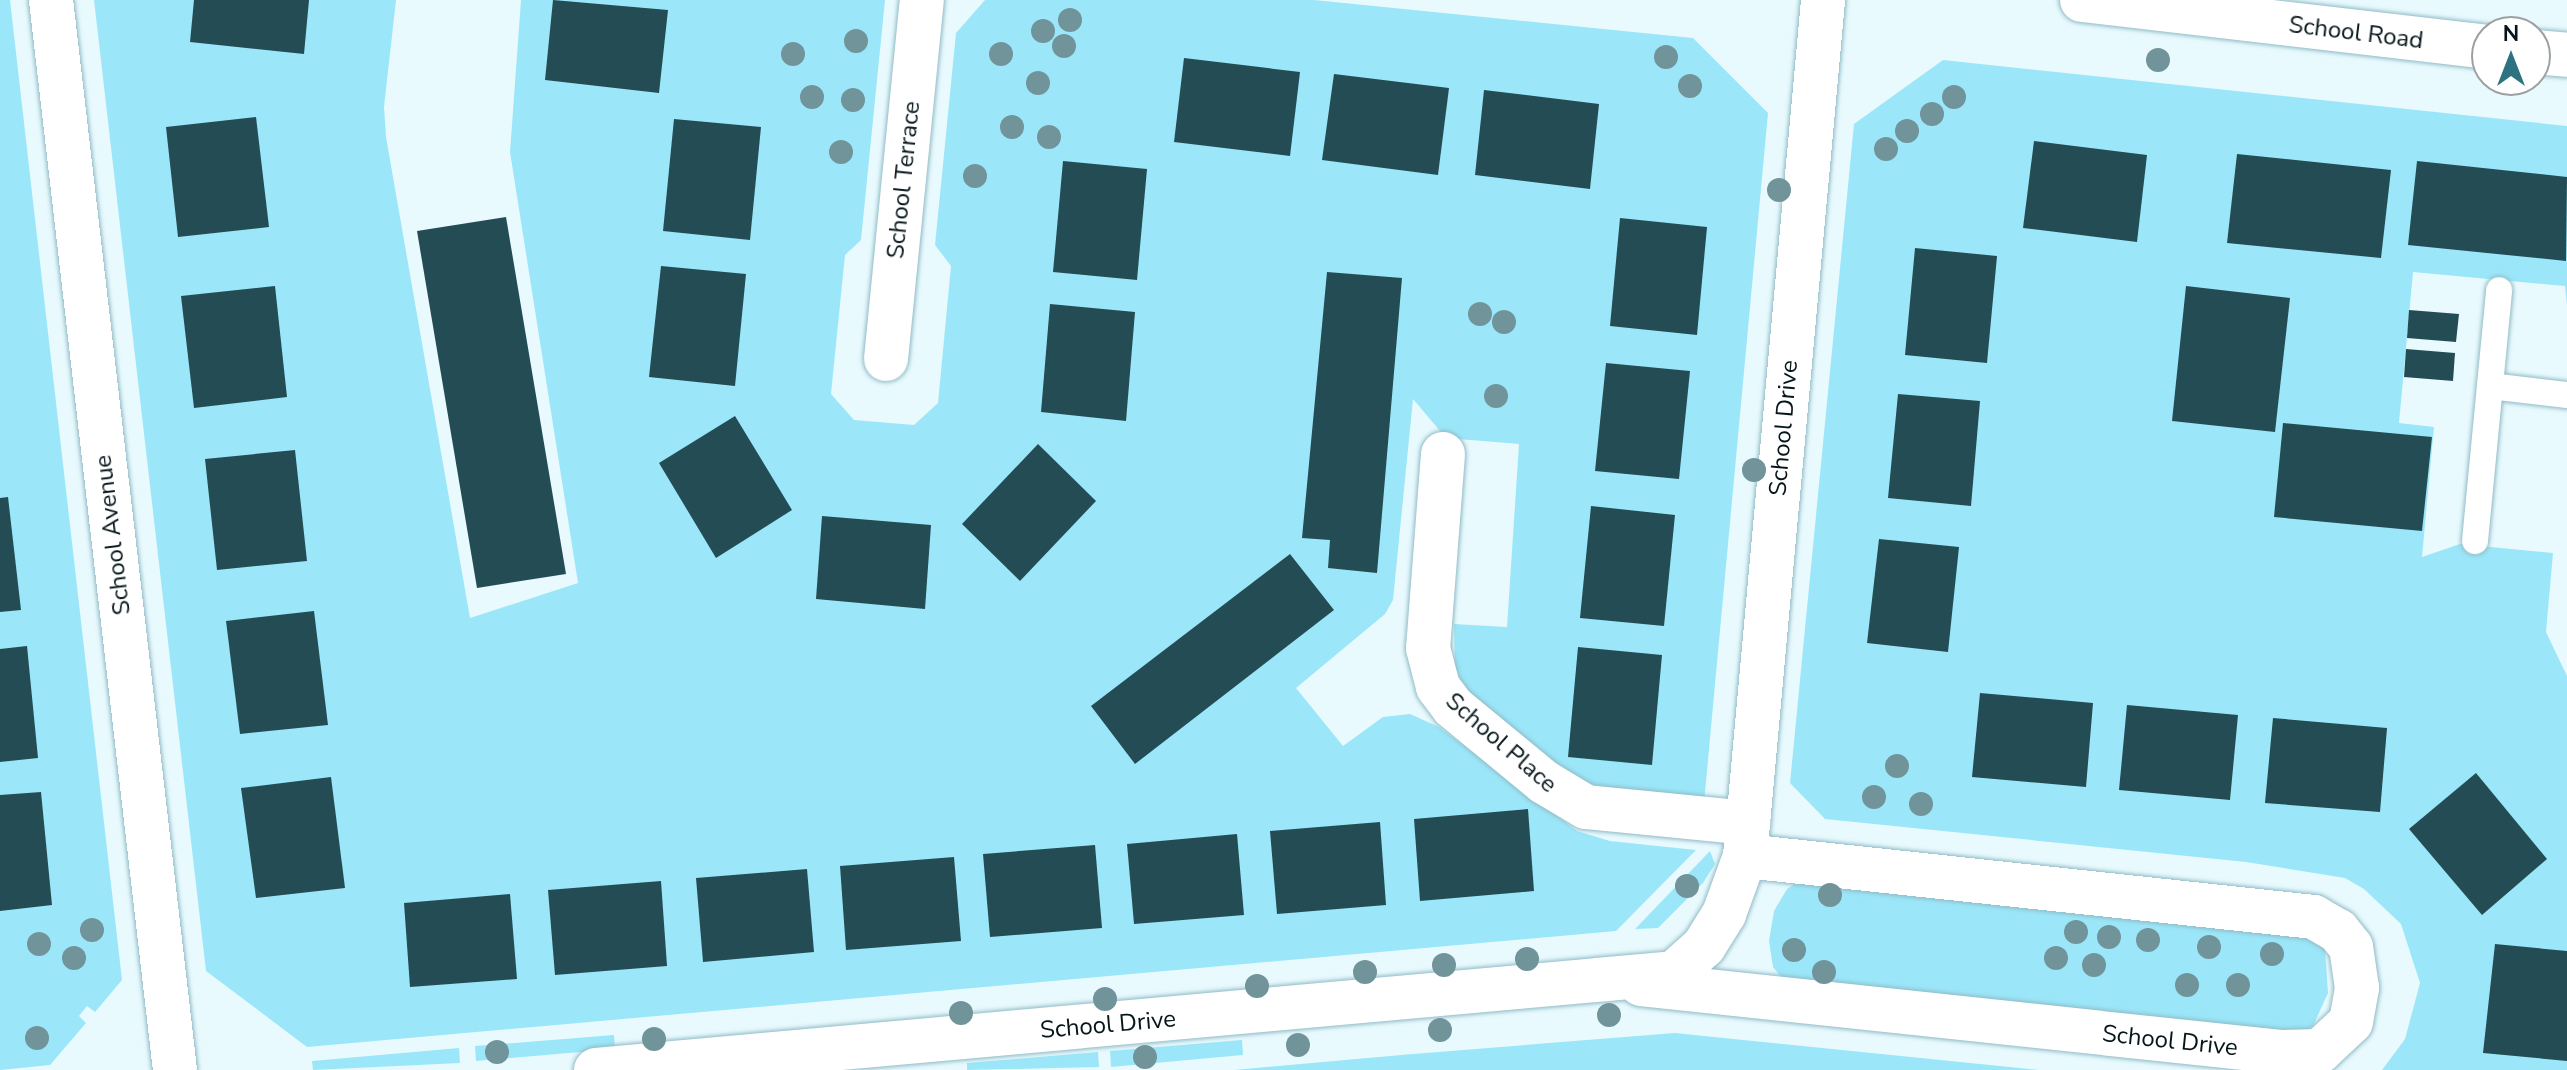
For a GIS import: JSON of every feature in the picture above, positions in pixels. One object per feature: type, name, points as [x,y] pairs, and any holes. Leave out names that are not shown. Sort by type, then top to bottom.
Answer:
[{"type":"street","name":"School Avenue","points":[[51,0],[175,1070]]},
{"type":"street","name":"School Terrace","points":[[886,359],[922,0]]},
{"type":"street","name":"School Drive","points":[[596,1070],[1620,982],[1674,973],[1704,946],[1724,914],[1747,840],[1823,0]]},
{"type":"street","name":"School Road","points":[[2082,0],[2471,45]]},
{"type":"street","name":"School Place","points":[[1443,454],[1428,648],[1438,687],[1453,707],[1544,782],[1586,807],[1747,840]]},
{"type":"street","name":"School Drive","points":[[1620,982],[2280,1052],[2320,1051],[2351,1022],[2357,988],[2351,947],[2338,931],[2314,917],[1747,840]]},
{"type":"lane","points":[[2475,541],[2499,290]]},
{"type":"lane","points":[[2490,386],[2567,395]]},
{"type":"shaded area","points":[[0,0],[10,0],[122,980],[95,1012],[87,1006],[79,1016],[86,1023],[50,1065],[0,1070]]},
{"type":"shaded area","points":[[94,0],[396,0],[384,107],[386,137],[470,618],[578,583],[510,152],[521,0],[885,0],[861,240],[845,255],[831,394],[854,420],[914,425],[938,403],[951,266],[935,245],[956,33],[985,0],[1314,0],[1693,38],[1768,113],[1704,803],[1584,789],[1463,687],[1455,665],[1454,624],[1507,627],[1519,444],[1446,438],[1413,399],[1393,600],[1385,614],[1296,688],[1343,746],[1383,717],[1410,714],[1439,727],[1577,831],[1610,841],[1696,850],[1616,931],[307,1047],[206,971]]},
{"type":"shaded area","points":[[1943,60],[2567,126],[2567,305],[2565,286],[2413,272],[2399,423],[2434,427],[2422,557],[2460,544],[2553,553],[2546,632],[2567,676],[2567,1070],[2382,1070],[2405,1039],[2420,983],[2401,924],[2364,889],[2345,878],[2246,862],[1825,819],[1790,783],[1854,124]]},
{"type":"shaded area","points":[[1710,851],[1715,864],[1703,883],[1658,928],[1635,929]]},
{"type":"shaded area","points":[[1805,877],[2313,935],[2325,949],[2328,993],[2313,1026],[2298,1034],[1787,985],[1773,967],[1769,941],[1774,911],[1787,889]]},
{"type":"shaded area","points":[[1675,1033],[2039,1070],[1234,1070],[1401,1055]]},
{"type":"shaded area","points":[[614,1035],[615,1049],[476,1061],[475,1046]]},
{"type":"shaded area","points":[[1242,1040],[1243,1055],[1111,1067],[1110,1051]]},
{"type":"shaded area","points":[[459,1048],[460,1063],[313,1070],[312,1061]]},
{"type":"shaded area","points":[[1098,1052],[1099,1067],[967,1070],[967,1063]]},
{"type":"building","points":[[194,0],[309,0],[304,54],[190,42]]},
{"type":"building","points":[[553,0],[668,10],[659,93],[545,80]]},
{"type":"building","points":[[1184,58],[1300,72],[1290,156],[1174,142]]},
{"type":"building","points":[[1334,74],[1449,88],[1438,175],[1322,160]]},
{"type":"building","points":[[1484,90],[1599,104],[1590,189],[1475,175]]},
{"type":"building","points":[[256,117],[269,227],[178,237],[166,127]]},
{"type":"building","points":[[674,119],[761,127],[750,240],[663,231]]},
{"type":"building","points":[[2034,141],[2147,155],[2137,242],[2023,228]]},
{"type":"building","points":[[2237,154],[2391,170],[2381,258],[2227,243]]},
{"type":"building","points":[[1063,161],[1147,169],[1137,280],[1053,272]]},
{"type":"building","points":[[2417,161],[2567,177],[2566,261],[2408,245]]},
{"type":"building","points":[[506,217],[566,574],[477,588],[417,231]]},
{"type":"building","points":[[1620,218],[1707,227],[1697,335],[1610,326]]},
{"type":"building","points":[[1915,248],[1997,256],[1987,363],[1905,355]]},
{"type":"building","points":[[661,266],[746,274],[735,386],[649,377]]},
{"type":"building","points":[[1327,272],[1402,278],[1377,573],[1328,568],[1330,540],[1302,538]]},
{"type":"building","points":[[275,286],[287,397],[194,408],[181,296]]},
{"type":"building","points":[[2186,286],[2290,298],[2275,432],[2172,421]]},
{"type":"building","points":[[1050,304],[1135,312],[1126,421],[1041,412]]},
{"type":"building","points":[[2409,310],[2459,314],[2456,342],[2407,338]]},
{"type":"building","points":[[2406,349],[2455,353],[2453,381],[2404,377]]},
{"type":"building","points":[[1606,363],[1690,371],[1679,479],[1595,471]]},
{"type":"building","points":[[1898,394],[1980,401],[1971,506],[1888,498]]},
{"type":"building","points":[[735,416],[792,510],[716,558],[659,463]]},
{"type":"building","points":[[2283,423],[2432,437],[2422,531],[2274,517]]},
{"type":"building","points":[[1038,444],[1096,501],[1020,581],[962,524]]},
{"type":"building","points":[[295,450],[307,561],[217,570],[205,459]]},
{"type":"building","points":[[8,497],[21,610],[0,612],[0,498]]},
{"type":"building","points":[[1591,506],[1675,515],[1664,626],[1580,618]]},
{"type":"building","points":[[822,516],[931,525],[925,609],[816,599]]},
{"type":"building","points":[[1879,539],[1959,547],[1948,652],[1867,643]]},
{"type":"building","points":[[1290,554],[1334,610],[1135,764],[1091,706]]},
{"type":"building","points":[[314,611],[328,725],[240,734],[226,621]]},
{"type":"building","points":[[27,646],[38,758],[0,762],[0,649]]},
{"type":"building","points":[[1578,647],[1662,655],[1652,765],[1568,757]]},
{"type":"building","points":[[1980,693],[2093,703],[2086,787],[1972,777]]},
{"type":"building","points":[[2127,705],[2238,715],[2230,800],[2119,790]]},
{"type":"building","points":[[2273,718],[2387,728],[2380,812],[2265,803]]},
{"type":"building","points":[[2476,773],[2547,859],[2482,915],[2409,829]]},
{"type":"building","points":[[331,777],[345,888],[256,898],[241,788]]},
{"type":"building","points":[[41,792],[52,905],[0,911],[0,795]]},
{"type":"building","points":[[1528,809],[1534,891],[1420,901],[1414,819]]},
{"type":"building","points":[[1380,822],[1386,905],[1277,914],[1270,831]]},
{"type":"building","points":[[1237,834],[1244,915],[1134,924],[1127,844]]},
{"type":"building","points":[[1095,845],[1102,928],[990,937],[983,854]]},
{"type":"building","points":[[954,857],[961,941],[846,950],[840,866]]},
{"type":"building","points":[[807,869],[814,952],[703,962],[696,878]]},
{"type":"building","points":[[661,881],[667,966],[555,975],[548,890]]},
{"type":"building","points":[[510,894],[517,979],[410,987],[404,903]]},
{"type":"building","points":[[2495,944],[2567,951],[2567,1061],[2483,1053]]}]
